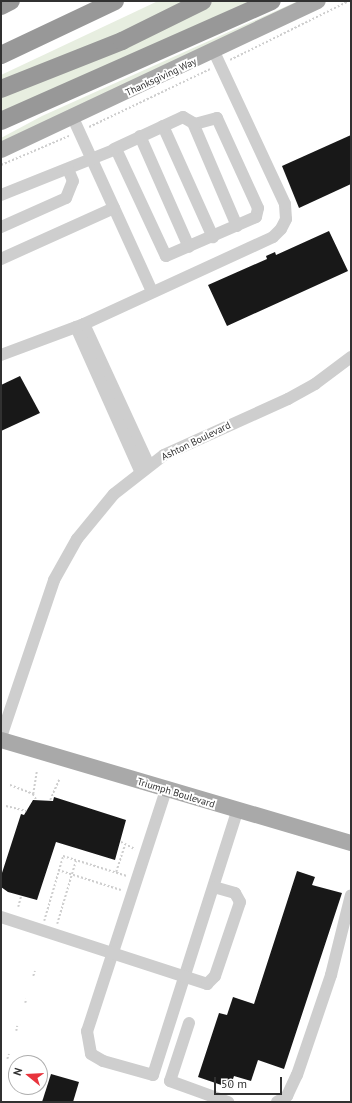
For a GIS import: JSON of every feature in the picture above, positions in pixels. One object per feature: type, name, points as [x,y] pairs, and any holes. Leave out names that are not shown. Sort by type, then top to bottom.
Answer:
[{"type":"highway","points":[[1,6],[11,1]]},
{"type":"highway","points":[[1,55],[115,1]]},
{"type":"highway","points":[[1,89],[122,41],[203,1]]},
{"type":"highway","points":[[1,121],[77,89],[272,1]]},
{"type":"highway","points":[[1,128],[77,89]]},
{"type":"main road","name":"Thanksgiving Way","points":[[1,150],[76,125],[217,58],[318,1]]},
{"type":"main road","name":"Triumph Boulevard","points":[[1,740],[237,811],[351,843]]},
{"type":"street","points":[[1,355],[80,326],[152,291],[272,237],[286,219],[285,204],[217,58]]},
{"type":"street","points":[[1,195],[57,170],[68,169],[186,116],[193,123],[237,226]]},
{"type":"street","points":[[114,148],[120,152],[164,255],[189,248],[256,217],[258,208],[217,118],[193,123]]},
{"type":"street","points":[[76,125],[92,157],[152,291]]},
{"type":"street","points":[[163,126],[213,237]]},
{"type":"street","points":[[140,136],[189,248]]},
{"type":"street","points":[[1,227],[66,198],[74,181],[68,169]]},
{"type":"street","points":[[1,259],[114,208]]},
{"type":"street","points":[[80,326],[145,468]]},
{"type":"street","name":"Ashton Boulevard","points":[[1,737],[43,606],[64,559],[93,517],[145,468],[190,442],[295,395],[351,357]]},
{"type":"street","points":[[166,790],[87,1031],[91,1054],[228,1102]]},
{"type":"street","points":[[153,1075],[237,811]]},
{"type":"street","points":[[1,917],[112,955],[185,977],[211,982],[240,902],[235,893],[214,887]]},
{"type":"street","points":[[277,1102],[287,1096],[297,1075],[331,975],[351,895]]},
{"type":"street","points":[[170,1081],[188,1023]]},
{"type":"path","points":[[1,165],[76,125],[217,58],[349,1]]},
{"type":"path","points":[[33,794],[37,770]]},
{"type":"path","points":[[50,800],[59,780]]},
{"type":"path","points":[[10,785],[33,794],[36,799]]},
{"type":"path","points":[[6,806],[26,812]]},
{"type":"path","points":[[121,842],[140,851]]},
{"type":"path","points":[[116,873],[125,844]]},
{"type":"path","points":[[43,924],[63,856],[131,878]]},
{"type":"path","points":[[55,929],[76,860]]},
{"type":"path","points":[[58,870],[121,890]]},
{"type":"path","points":[[18,907],[21,896]]},
{"type":"path","points":[[33,976],[35,971]]},
{"type":"path","points":[[25,1003],[26,998]]},
{"type":"path","points":[[16,1031],[18,1026]]},
{"type":"path","points":[[7,1059],[9,1054]]},
{"type":"shaded area","points":[[158,1],[189,1],[139,29],[1,82],[1,75]]},
{"type":"shaded area","points":[[214,1],[255,1],[1,114],[1,93],[164,27]]},
{"type":"shaded area","points":[[298,1],[304,1],[1,144],[1,138],[42,116]]},
{"type":"building","points":[[351,135],[351,184],[299,208],[282,166]]},
{"type":"building","points":[[329,231],[348,271],[227,326],[208,285],[267,259],[266,256],[275,252],[276,255]]},
{"type":"building","points":[[20,376],[40,413],[1,431],[1,385]]},
{"type":"building","points":[[54,797],[126,820],[115,860],[56,842],[37,900],[8,892],[1,887],[1,876],[21,814],[24,815],[33,800],[53,801]]},
{"type":"building","points":[[297,871],[315,877],[312,885],[342,893],[284,1069],[258,1060],[251,1081],[234,1076],[230,1088],[198,1077],[219,1013],[227,1015],[233,997],[254,1004]]},
{"type":"building","points":[[51,1074],[79,1082],[73,1102],[42,1102],[44,1095],[48,1095],[48,1083]]}]
